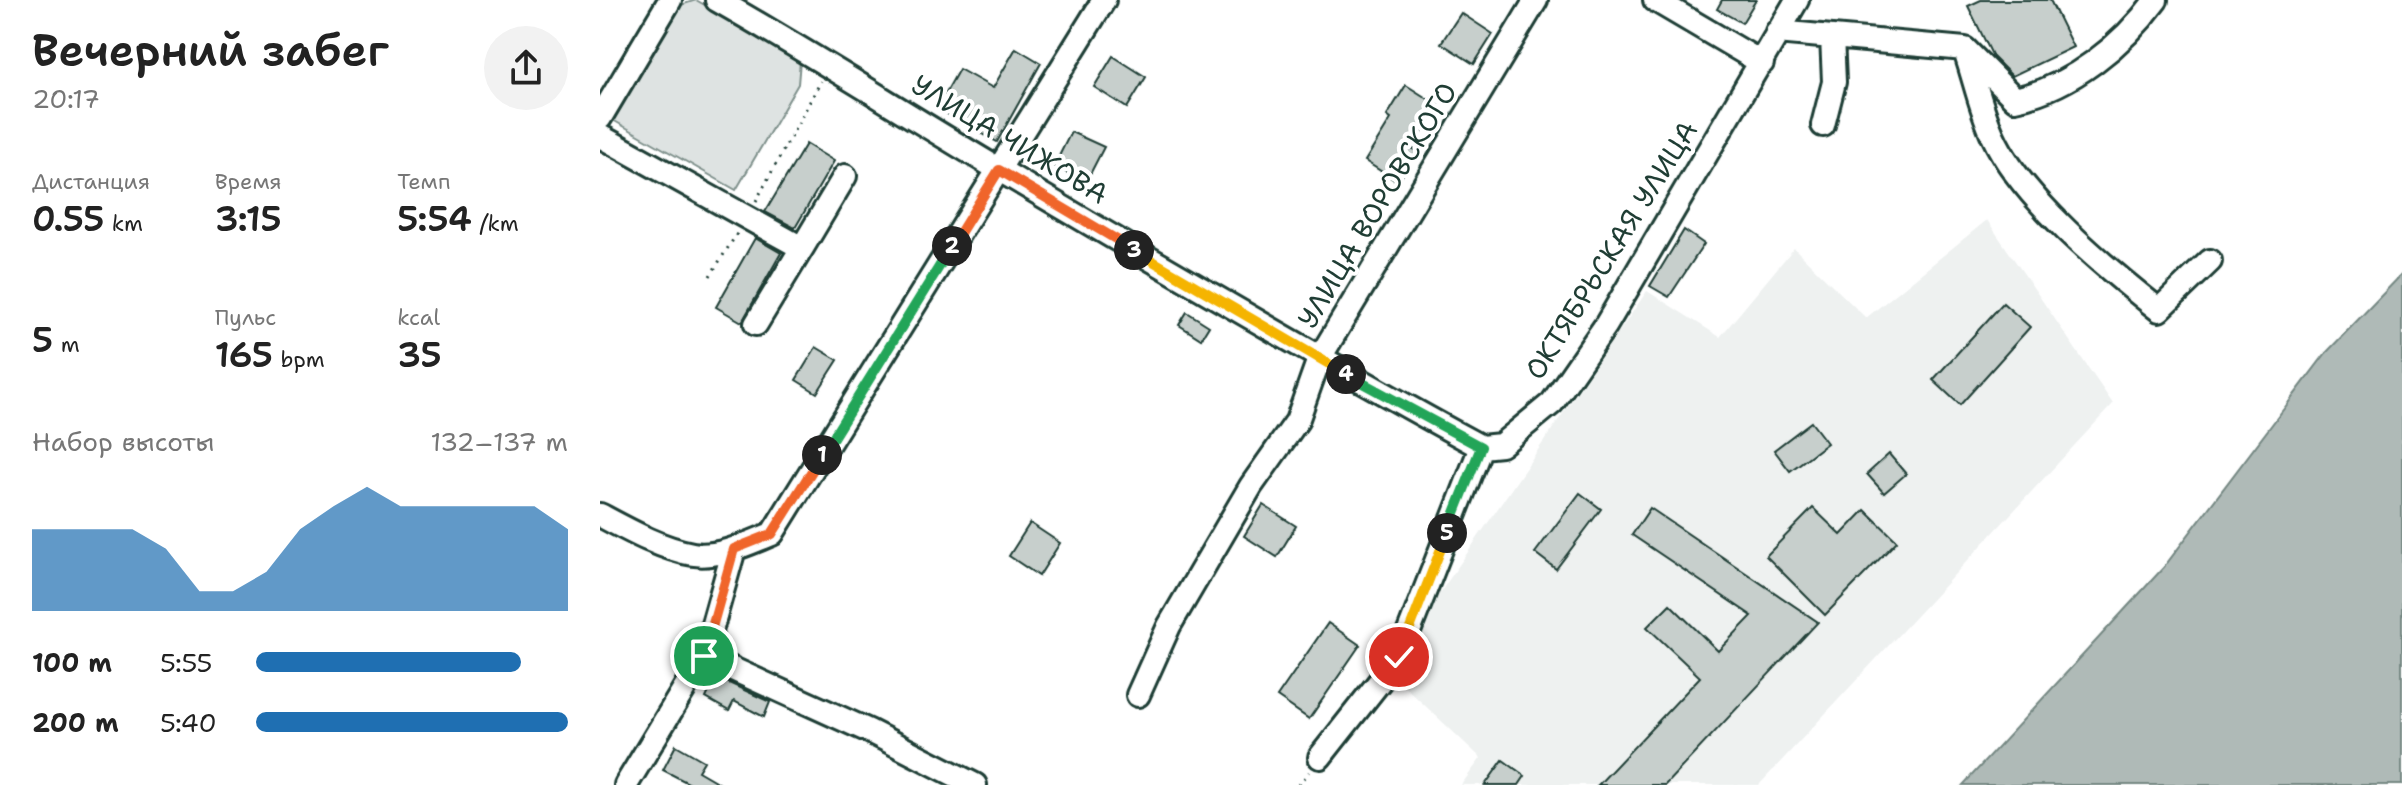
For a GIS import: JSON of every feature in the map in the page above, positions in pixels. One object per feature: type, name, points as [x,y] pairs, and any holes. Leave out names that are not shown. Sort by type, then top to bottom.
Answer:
[{"type":"street","points":[[603,107],[670,0]]},
{"type":"street","name":"УЛИЦА ЧИЖОВА","points":[[717,0],[830,64],[999,170],[1319,359],[1481,447]]},
{"type":"street","points":[[600,515],[631,532],[694,554],[734,549],[772,534],[1104,0]]},
{"type":"street","name":"УЛИЦА ВОРОВСКОГО","points":[[1138,695],[1176,614],[1251,486],[1297,421],[1319,359],[1536,0]]},
{"type":"street","points":[[1655,0],[1762,63]]},
{"type":"street","name":"ОКТЯБРЬСКАЯ УЛИЦА","points":[[1481,447],[1501,445],[1552,403],[1606,325],[1797,0]]},
{"type":"street","points":[[1777,32],[1965,49],[2015,99],[2058,87],[2143,18],[2156,0]]},
{"type":"street","points":[[1823,125],[1834,82],[1832,37]]},
{"type":"street","points":[[1965,49],[1993,137],[2018,175],[2094,259],[2159,310],[2210,261]]},
{"type":"street","points":[[600,136],[802,248]]},
{"type":"street","points":[[756,324],[845,176]]},
{"type":"street","points":[[1320,757],[1399,657],[1481,447]]},
{"type":"street","points":[[626,785],[704,656],[734,549]]},
{"type":"street","points":[[704,656],[869,731],[975,785]]},
{"type":"path","points":[[710,276],[747,217],[830,64]]},
{"type":"shaded area","points":[[696,0],[800,60],[798,84],[736,190],[611,119],[678,6]]},
{"type":"shaded area","points":[[1987,220],[2113,404],[1759,785],[1461,785],[1481,758],[1387,670],[1647,291],[1720,337],[1794,248],[1866,318]]},
{"type":"shaded area","points":[[2402,274],[2402,785],[1963,785],[2164,567],[2326,353]]},
{"type":"building","points":[[1722,0],[1756,0],[1742,23],[1717,9]]},
{"type":"building","points":[[1981,0],[2050,0],[2073,47],[2012,76],[1993,57],[1968,6]]},
{"type":"building","points":[[1461,13],[1493,34],[1474,64],[1441,43]]},
{"type":"building","points":[[1016,48],[1041,63],[997,142],[937,108],[959,69],[993,88]]},
{"type":"building","points":[[1113,56],[1146,77],[1127,108],[1094,87]]},
{"type":"building","points":[[1406,85],[1439,106],[1412,148],[1417,152],[1398,182],[1365,161],[1391,119],[1387,116]]},
{"type":"building","points":[[1071,132],[1104,147],[1086,182],[1054,166]]},
{"type":"building","points":[[806,144],[834,161],[795,228],[765,212]]},
{"type":"building","points":[[1684,230],[1704,244],[1669,297],[1650,286]]},
{"type":"building","points":[[755,238],[781,253],[742,322],[716,307]]},
{"type":"building","points":[[2003,303],[2030,327],[1960,405],[1933,380]]},
{"type":"building","points":[[1187,312],[1209,326],[1201,339],[1179,325]]},
{"type":"building","points":[[816,347],[838,360],[817,393],[796,380]]},
{"type":"building","points":[[1811,422],[1827,443],[1790,471],[1774,450]]},
{"type":"building","points":[[1889,454],[1906,474],[1884,493],[1867,474]]},
{"type":"building","points":[[1580,493],[1601,509],[1556,569],[1535,553]]},
{"type":"building","points":[[1263,505],[1296,526],[1277,557],[1244,536]]},
{"type":"building","points":[[1650,508],[1818,622],[1665,785],[1598,785],[1700,677],[1647,627],[1670,604],[1718,651],[1752,616],[1632,535]]},
{"type":"building","points":[[1813,508],[1841,535],[1865,510],[1897,541],[1825,615],[1766,556]]},
{"type":"building","points":[[1030,523],[1060,543],[1039,576],[1009,556]]},
{"type":"building","points":[[1328,623],[1360,645],[1309,719],[1277,697]]},
{"type":"building","points":[[716,677],[770,702],[764,717],[734,701],[729,711],[706,698]]},
{"type":"building","points":[[676,745],[704,761],[698,771],[722,785],[692,785],[663,770]]},
{"type":"building","points":[[1503,760],[1525,776],[1519,785],[1485,785]]},
{"type":"route","points":[[704,656],[734,549],[772,534],[999,170],[1319,359],[1481,447],[1399,657]]}]
